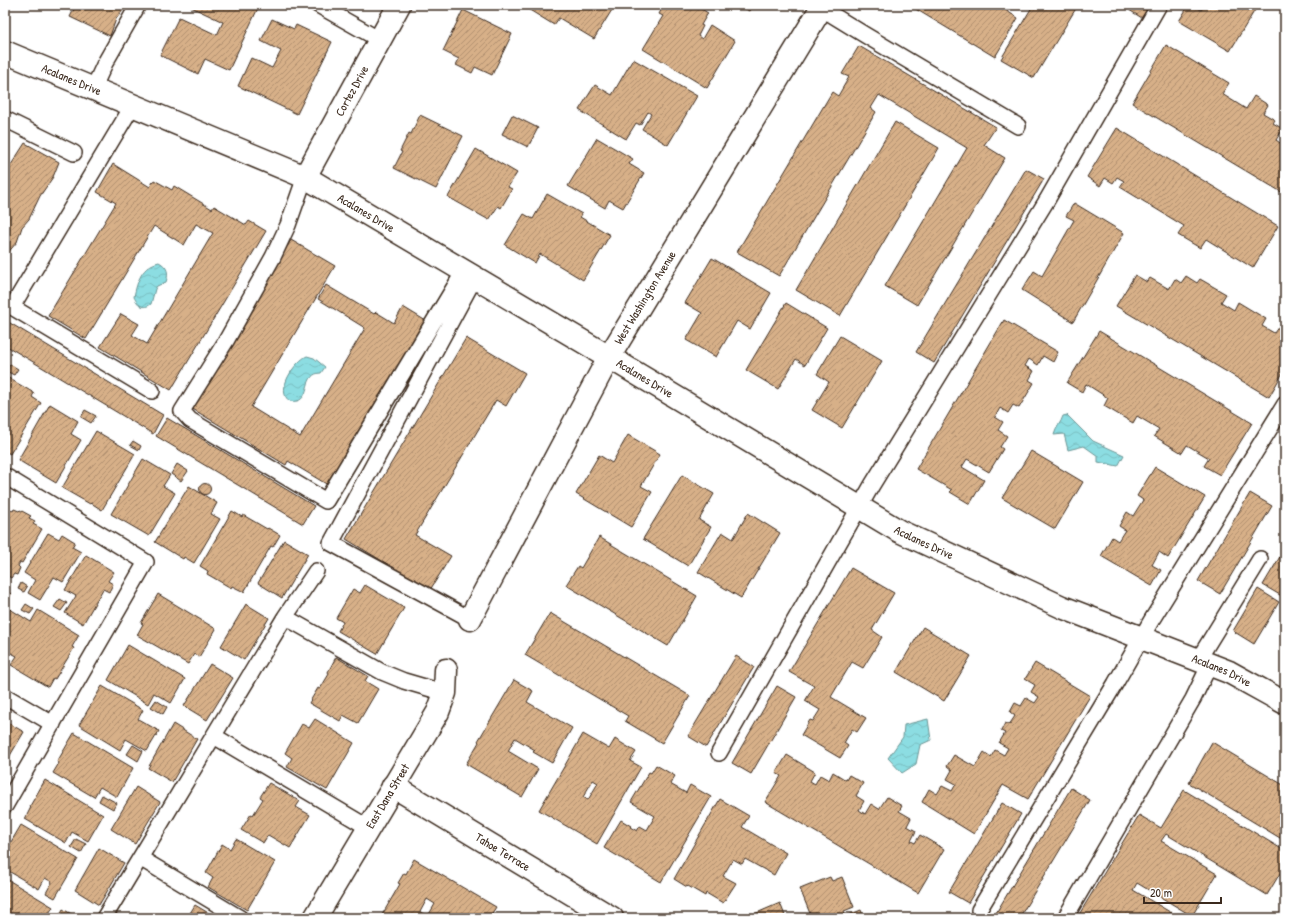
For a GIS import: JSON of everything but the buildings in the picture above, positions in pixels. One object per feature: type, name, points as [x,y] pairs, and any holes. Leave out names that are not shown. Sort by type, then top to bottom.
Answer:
[{"type":"street","name":"Cortez Drive","points":[[305,177],[399,5]]},
{"type":"street","name":"West Washington Avenue","points":[[470,619],[609,357],[822,6]]},
{"type":"street","name":"Acalanes Drive","points":[[5,52],[305,177],[470,274],[898,531],[1048,601],[1229,672],[1285,703]]},
{"type":"street","name":"East Dana Street","points":[[315,918],[438,712],[445,693],[446,670]]},
{"type":"street","name":"Tahoe Terrace","points":[[394,786],[612,918]]},
{"type":"lane","points":[[93,89],[105,63],[138,5]]},
{"type":"lane","points":[[318,5],[380,40]]},
{"type":"lane","points":[[719,753],[860,507],[1047,200],[1160,5]]},
{"type":"lane","points":[[822,6],[865,35],[1018,126]]},
{"type":"lane","points":[[133,105],[12,307],[152,391]]},
{"type":"lane","points":[[5,119],[74,154]]},
{"type":"lane","points":[[305,177],[288,224],[275,252],[226,341],[182,411],[190,420],[326,501],[424,338],[470,274]]},
{"type":"lane","points":[[470,274],[331,543],[470,619]]},
{"type":"lane","points":[[979,910],[1115,684],[1141,638],[1285,404]]},
{"type":"lane","points":[[5,476],[146,562],[5,806]]},
{"type":"lane","points":[[1065,918],[1194,699],[1204,662],[1260,559]]},
{"type":"lane","points":[[104,918],[285,617],[316,571]]},
{"type":"lane","points":[[285,617],[382,672],[404,681],[445,693]]},
{"type":"lane","points":[[5,696],[53,724]]},
{"type":"lane","points":[[214,736],[370,828]]},
{"type":"lane","points":[[140,858],[240,918]]},
{"type":"water","points":[[159,262],[167,270],[166,282],[157,286],[151,304],[143,307],[134,297],[137,285],[144,271],[153,264]]},
{"type":"water","points":[[307,356],[314,358],[325,367],[321,373],[315,374],[309,381],[301,399],[297,401],[290,401],[284,392],[287,380],[298,363]]},
{"type":"water","points":[[1067,415],[1093,441],[1124,455],[1118,466],[1098,462],[1098,456],[1084,446],[1068,450],[1064,434],[1054,435],[1063,416]]},
{"type":"water","points":[[928,719],[931,740],[920,745],[916,764],[902,773],[888,758],[903,737],[904,725]]}]
